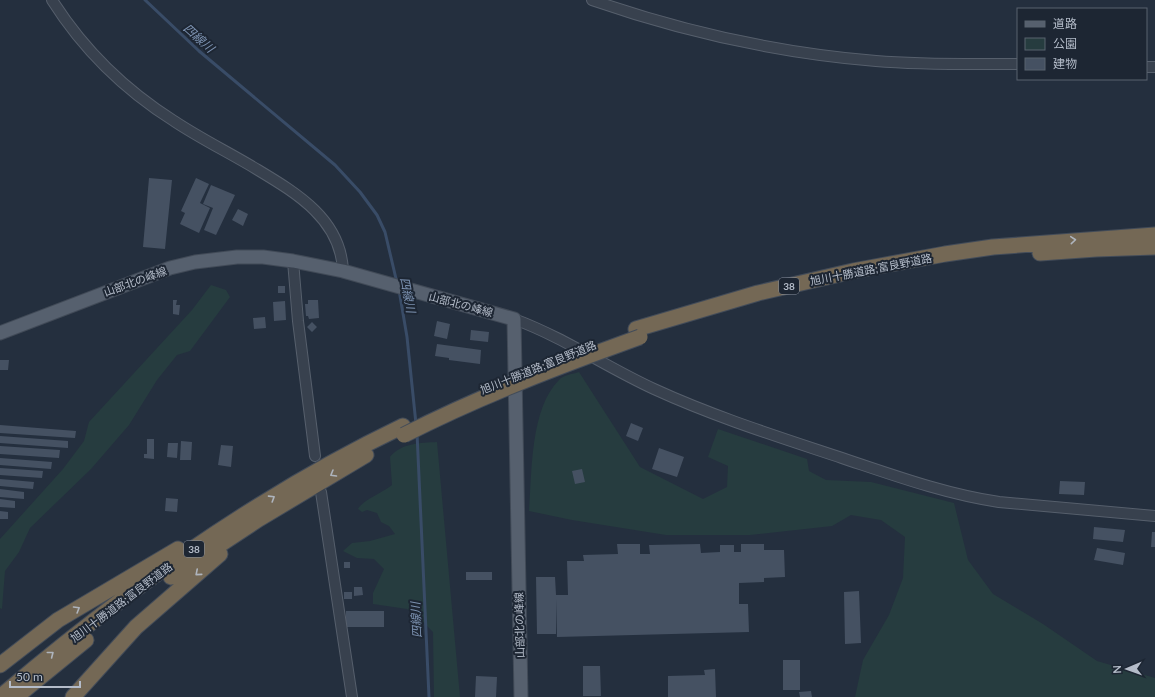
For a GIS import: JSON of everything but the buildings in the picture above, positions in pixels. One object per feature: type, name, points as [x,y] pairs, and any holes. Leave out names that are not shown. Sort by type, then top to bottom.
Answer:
[{"type":"highway","name":"旭川十勝道路;富良野道路","points":[[16,697],[98,631],[318,470],[543,363],[758,293],[853,271],[993,252],[1155,235]]},
{"type":"highway","name":"旭川十勝道路;富良野道路","points":[[993,252],[1155,247]]},
{"type":"highway","name":"旭川十勝道路;富良野道路","points":[[0,697],[41,662],[170,565],[257,514]]},
{"type":"highway","points":[[0,665],[58,620],[157,561],[257,514]]},
{"type":"highway","name":"38","points":[[73,697],[136,627],[257,514]]},
{"type":"main road","name":"山部北の峰線","points":[[0,333],[170,268],[195,262],[237,257],[263,257],[293,261],[343,272],[514,319],[520,697]]},
{"type":"street","points":[[52,0],[88,48],[121,81],[139,96],[174,121],[294,192],[317,210],[335,237],[343,258],[343,272]]},
{"type":"street","points":[[592,0],[677,27],[787,50],[877,61],[1017,64]]},
{"type":"street","points":[[293,261],[298,321],[316,456]]},
{"type":"street","points":[[514,319],[562,339],[652,388],[709,413],[934,488],[976,499],[999,502],[1155,516]]},
{"type":"street","points":[[321,492],[352,697]]},
{"type":"green space","points":[[211,285],[226,290],[230,297],[190,351],[177,355],[157,380],[129,425],[91,469],[30,528],[19,552],[5,571],[2,609],[0,608],[0,539],[63,469],[84,441],[89,422],[192,310]]},
{"type":"green space","points":[[579,372],[640,467],[703,499],[727,487],[728,466],[708,457],[718,429],[807,459],[809,471],[826,480],[871,482],[954,503],[968,560],[993,594],[1043,624],[1097,661],[1155,678],[1155,697],[855,697],[863,660],[889,615],[903,578],[905,537],[881,520],[851,515],[832,526],[750,535],[666,535],[572,520],[529,511],[534,442],[542,407],[550,392],[561,378]]},
{"type":"green space","points":[[437,442],[460,697],[434,697],[433,632],[407,609],[373,604],[373,593],[384,569],[374,559],[357,558],[343,551],[352,543],[370,541],[395,534],[389,526],[381,522],[377,513],[367,510],[362,512],[358,509],[368,500],[392,485],[390,457],[394,452],[405,446]]},
{"type":"waterway","name":"四線川","points":[[145,0],[199,51],[335,165],[360,192],[377,215],[385,232],[397,283]]},
{"type":"waterway","name":"四線川","points":[[399,290],[407,337],[416,424]]},
{"type":"waterway","name":"四線川","points":[[417,433],[429,697]]}]
